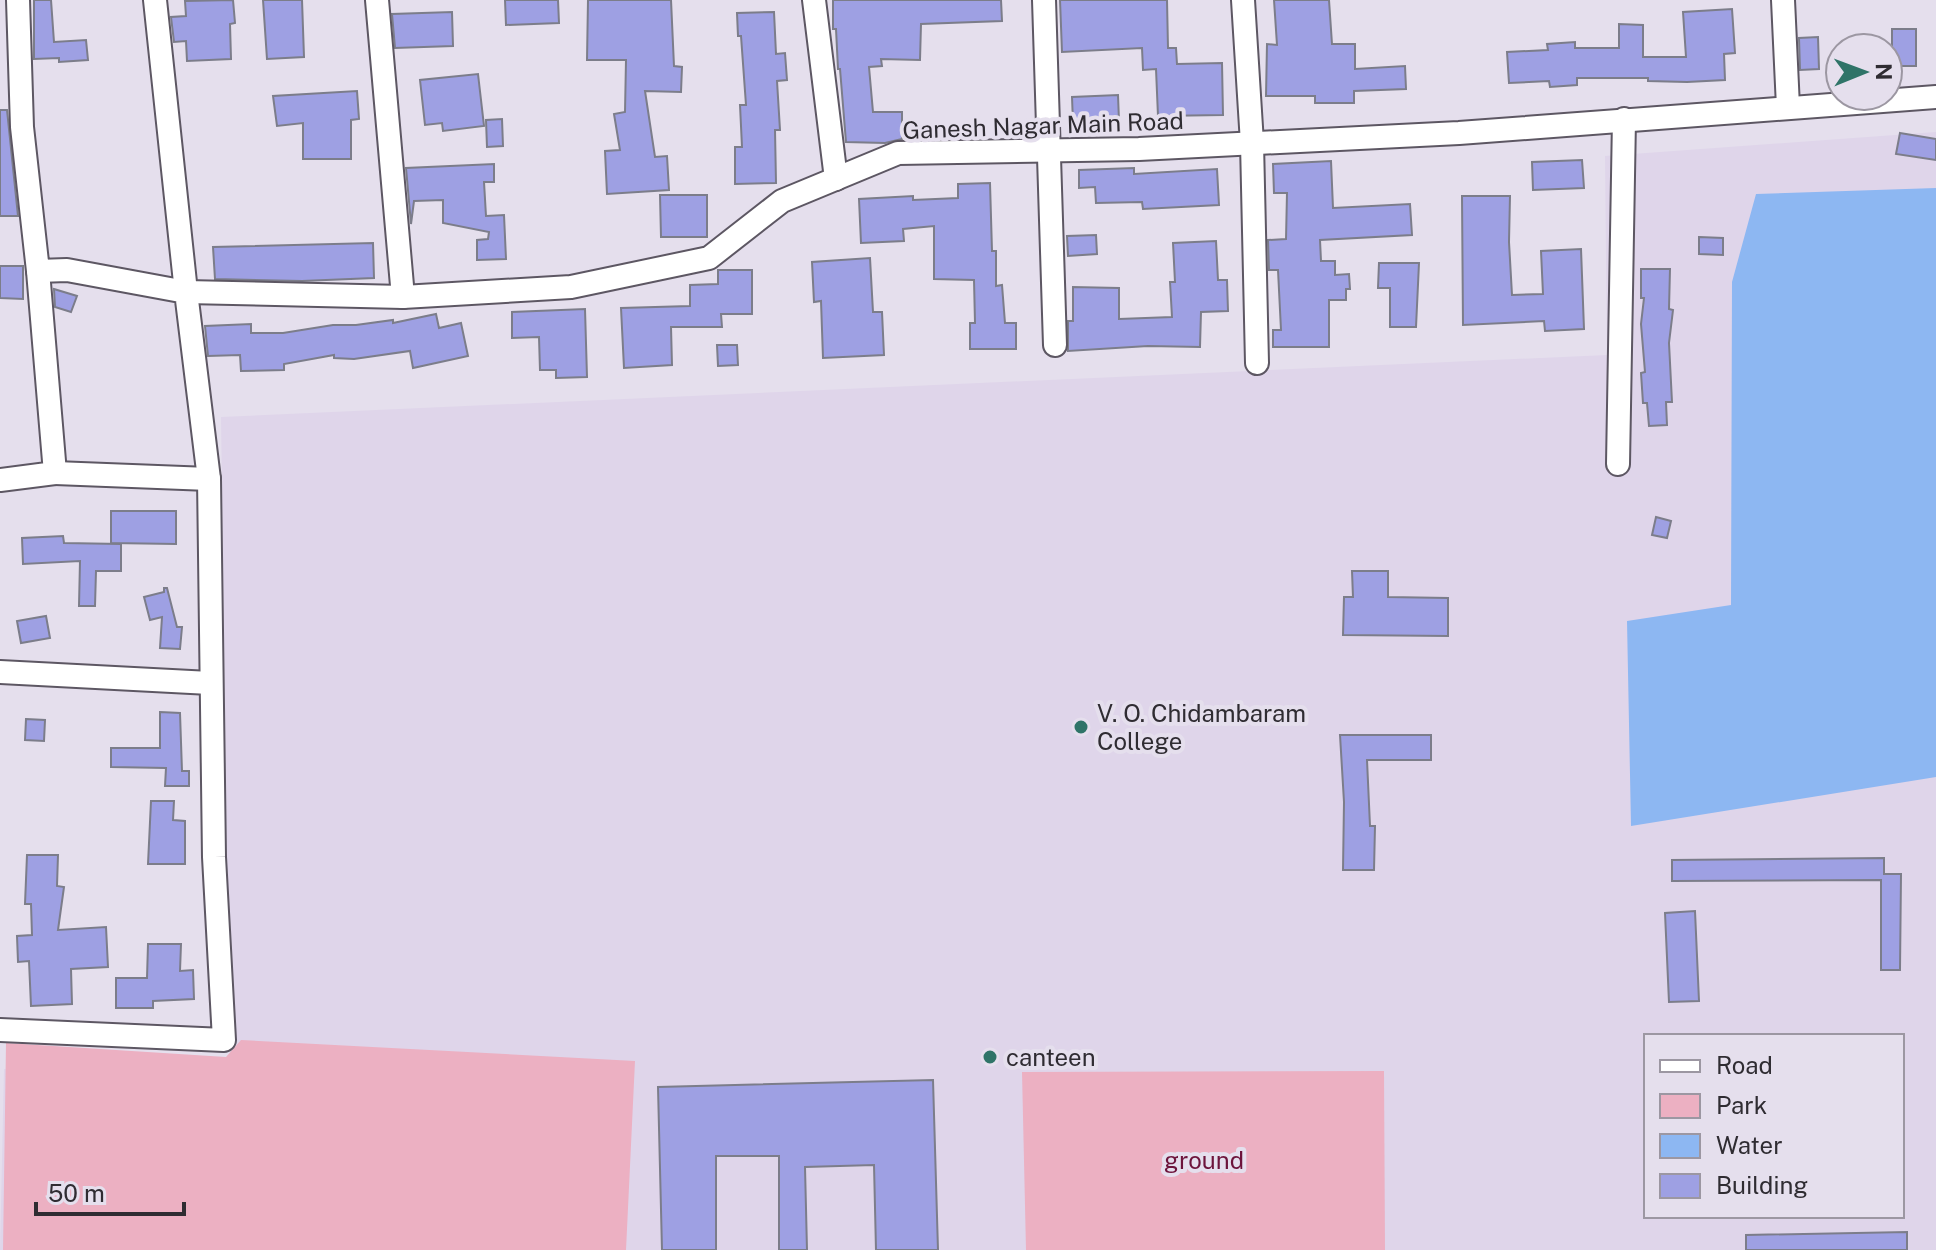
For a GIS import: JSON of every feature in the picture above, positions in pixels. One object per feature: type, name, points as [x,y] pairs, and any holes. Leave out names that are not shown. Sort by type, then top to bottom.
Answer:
[{"type":"street","points":[[18,0],[22,127],[55,473]]},
{"type":"street","points":[[0,1030],[224,1040],[214,857],[209,479],[155,0]]},
{"type":"street","points":[[377,0],[403,297]]},
{"type":"street","points":[[814,0],[836,179]]},
{"type":"street","points":[[1044,0],[1055,345]]},
{"type":"street","points":[[1243,0],[1252,143],[1257,363]]},
{"type":"street","points":[[1783,0],[1788,107]]},
{"type":"street","name":"Ganesh Nagar Main Road","points":[[38,271],[67,270],[186,292],[403,297],[571,287],[709,258],[782,201],[898,153],[1252,143],[1459,133],[1936,97]]},
{"type":"street","points":[[1618,464],[1624,119]]},
{"type":"street","points":[[0,480],[55,473],[209,479]]},
{"type":"street","points":[[0,672],[210,683]]},
{"type":"shaded area","name":"V. O. Chidambaram College","points":[[1936,132],[1936,1250],[0,1250],[4,1069],[230,1061],[221,417],[1607,355],[1605,156]]},
{"type":"green space","points":[[241,1040],[635,1061],[626,1250],[3,1250],[6,1043],[226,1057]]},
{"type":"green space","name":"ground","points":[[1384,1071],[1385,1250],[1026,1250],[1022,1072]]},
{"type":"water","points":[[1936,188],[1936,777],[1631,826],[1627,621],[1731,605],[1732,282],[1756,194]]},
{"type":"building","points":[[34,0],[51,0],[54,42],[86,40],[88,60],[59,62],[59,58],[34,59]]},
{"type":"building","points":[[233,0],[235,23],[230,24],[231,59],[187,61],[186,41],[174,42],[171,17],[186,16],[185,1]]},
{"type":"building","points":[[263,0],[302,0],[304,57],[267,59]]},
{"type":"building","points":[[505,0],[558,0],[559,23],[506,25]]},
{"type":"building","points":[[588,0],[671,0],[674,66],[682,67],[681,92],[645,91],[655,157],[667,156],[669,190],[607,194],[605,151],[620,150],[614,114],[625,112],[626,60],[587,60]]},
{"type":"building","points":[[833,0],[1001,0],[1002,21],[921,24],[920,60],[881,59],[882,66],[869,67],[873,112],[902,112],[902,139],[885,143],[846,142],[836,29],[833,29]]},
{"type":"building","points":[[1060,0],[1167,0],[1168,48],[1176,48],[1177,64],[1222,63],[1223,115],[1158,116],[1156,69],[1143,70],[1142,48],[1062,52]]},
{"type":"building","points":[[1274,0],[1329,0],[1332,44],[1355,44],[1355,69],[1405,66],[1406,89],[1354,91],[1354,103],[1315,103],[1315,96],[1266,96],[1267,44],[1277,45]]},
{"type":"building","points":[[1732,9],[1735,53],[1724,54],[1725,80],[1687,82],[1648,81],[1648,78],[1577,78],[1577,85],[1550,87],[1549,81],[1509,83],[1507,52],[1548,50],[1547,44],[1575,42],[1575,48],[1619,48],[1619,24],[1643,25],[1643,57],[1686,57],[1683,12]]},
{"type":"building","points":[[452,12],[453,46],[395,48],[392,14]]},
{"type":"building","points":[[774,12],[776,54],[785,53],[787,80],[777,81],[780,130],[775,130],[776,183],[735,184],[735,147],[742,147],[740,105],[746,105],[737,13]]},
{"type":"building","points":[[1892,29],[1916,29],[1916,66],[1904,66],[1904,32],[1892,32]]},
{"type":"building","points":[[1818,37],[1819,69],[1800,70],[1799,38]]},
{"type":"building","points":[[478,74],[484,126],[443,131],[442,123],[425,125],[420,80]]},
{"type":"building","points":[[357,91],[359,119],[351,120],[351,159],[303,159],[303,123],[277,126],[273,96]]},
{"type":"building","points":[[1118,95],[1119,121],[1073,123],[1072,97]]},
{"type":"building","points":[[0,110],[7,110],[18,216],[0,216]]},
{"type":"building","points":[[502,119],[503,146],[487,147],[486,120]]},
{"type":"building","points":[[1900,133],[1936,139],[1936,160],[1896,154]]},
{"type":"building","points":[[1582,160],[1584,188],[1533,190],[1532,162]]},
{"type":"building","points":[[1331,161],[1333,208],[1410,204],[1412,235],[1320,240],[1321,261],[1335,261],[1335,275],[1349,274],[1350,289],[1346,289],[1346,300],[1329,300],[1329,347],[1273,347],[1273,330],[1281,330],[1278,270],[1269,270],[1268,240],[1286,239],[1287,193],[1274,193],[1273,164]]},
{"type":"building","points":[[494,164],[494,182],[484,182],[486,216],[504,215],[506,259],[477,260],[477,240],[488,239],[489,232],[443,223],[443,200],[414,201],[411,224],[406,168]]},
{"type":"building","points":[[1134,168],[1134,174],[1217,169],[1219,205],[1143,209],[1142,202],[1096,203],[1095,187],[1079,188],[1079,170]]},
{"type":"building","points":[[990,183],[996,286],[1002,285],[1005,323],[1016,323],[1016,349],[970,349],[970,323],[975,323],[974,280],[934,279],[934,226],[903,229],[904,241],[861,243],[859,199],[913,196],[913,200],[958,198],[958,184]]},
{"type":"building","points":[[660,195],[707,195],[707,237],[661,237]]},
{"type":"building","points":[[1462,196],[1510,196],[1512,295],[1543,294],[1541,251],[1581,249],[1584,329],[1545,331],[1544,321],[1463,325]]},
{"type":"building","points":[[1096,235],[1097,254],[1068,256],[1067,236]]},
{"type":"building","points":[[1699,237],[1723,238],[1723,255],[1699,254]]},
{"type":"building","points":[[1216,241],[1218,280],[1227,280],[1228,311],[1201,312],[1200,347],[1148,346],[1068,351],[1068,321],[1073,321],[1073,287],[1119,288],[1119,319],[1172,317],[1170,282],[1175,282],[1173,243]]},
{"type":"building","points":[[373,243],[374,278],[302,281],[215,279],[213,247]]},
{"type":"building","points":[[870,258],[873,312],[882,312],[884,355],[823,358],[821,301],[814,302],[812,262]]},
{"type":"building","points":[[1379,263],[1419,263],[1416,327],[1390,327],[1390,288],[1378,288]]},
{"type":"building","points":[[0,266],[23,266],[23,299],[0,298]]},
{"type":"building","points":[[1641,269],[1670,269],[1672,402],[1666,402],[1667,425],[1649,426],[1647,403],[1643,403],[1641,373],[1645,372],[1641,324],[1644,298],[1641,298]]},
{"type":"building","points":[[718,270],[752,270],[752,314],[721,314],[722,327],[671,327],[672,365],[624,368],[621,308],[690,306],[690,285],[718,284]]},
{"type":"building","points":[[54,289],[77,296],[71,312],[55,307]]},
{"type":"building","points":[[585,309],[587,377],[556,378],[556,370],[540,370],[539,337],[512,338],[512,312]]},
{"type":"building","points":[[436,314],[439,328],[461,323],[468,356],[413,368],[410,351],[354,359],[334,358],[334,355],[284,364],[284,370],[241,371],[240,355],[208,356],[205,326],[251,324],[251,333],[283,333],[333,325],[393,320],[393,323]]},
{"type":"building","points":[[717,345],[737,345],[738,365],[718,366]]},
{"type":"building","points":[[111,511],[176,511],[176,544],[111,543]]},
{"type":"building","points":[[1656,517],[1671,521],[1667,538],[1652,535]]},
{"type":"building","points":[[63,536],[64,543],[121,544],[121,571],[96,571],[95,606],[79,606],[80,561],[23,564],[22,538]]},
{"type":"building","points":[[1352,571],[1388,571],[1388,597],[1448,598],[1448,636],[1343,635],[1344,597],[1353,597]]},
{"type":"building","points":[[167,588],[177,627],[182,627],[180,649],[160,648],[162,617],[150,620],[144,597],[164,592]]},
{"type":"building","points":[[46,616],[50,638],[21,643],[17,621]]},
{"type":"building","points":[[160,712],[180,713],[182,771],[189,771],[189,786],[165,786],[166,768],[111,767],[111,748],[160,748]]},
{"type":"building","points":[[26,719],[45,720],[44,741],[25,740]]},
{"type":"building","points":[[1340,735],[1431,735],[1431,760],[1367,760],[1370,826],[1375,826],[1374,870],[1343,870],[1344,802]]},
{"type":"building","points":[[151,801],[174,801],[173,820],[185,821],[185,864],[148,864]]},
{"type":"building","points":[[27,855],[58,855],[57,886],[64,887],[58,930],[106,927],[108,967],[71,969],[72,1004],[31,1006],[29,961],[18,962],[17,936],[32,935],[31,904],[25,904]]},
{"type":"building","points":[[1884,858],[1884,874],[1901,874],[1900,970],[1881,970],[1881,880],[1672,881],[1672,860]]},
{"type":"building","points":[[1695,911],[1699,1001],[1669,1002],[1665,913]]},
{"type":"building","points":[[148,944],[181,944],[180,971],[193,970],[194,999],[153,1001],[153,1008],[116,1008],[116,978],[147,978]]},
{"type":"building","points":[[933,1080],[938,1250],[876,1250],[874,1165],[805,1167],[807,1250],[779,1250],[779,1156],[716,1156],[716,1250],[662,1250],[658,1087]]},
{"type":"building","points":[[1907,1232],[1907,1250],[1746,1250],[1746,1235]]},
{"type":"place","name":"V. O. Chidambaram College","points":[[1081,727]]},
{"type":"place","name":"canteen","points":[[990,1057]]}]
